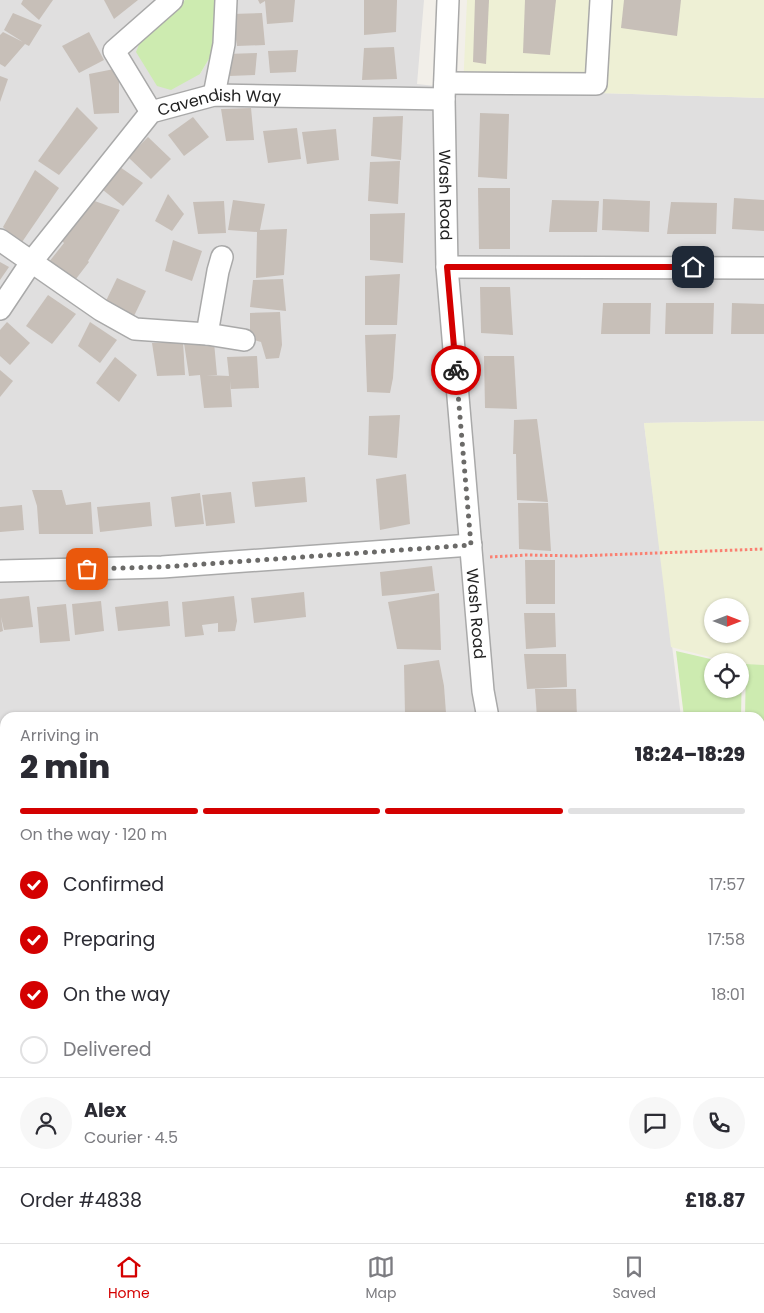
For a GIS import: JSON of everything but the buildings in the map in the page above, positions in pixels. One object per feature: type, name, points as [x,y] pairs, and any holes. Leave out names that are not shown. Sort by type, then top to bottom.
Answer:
[{"type":"street","points":[[151,112],[114,51],[172,0]]},
{"type":"street","points":[[214,95],[224,44],[226,0]]},
{"type":"street","name":"Wash Road","points":[[448,0],[444,91],[447,267],[483,691],[487,712]]},
{"type":"street","name":"Cavendish Way","points":[[0,309],[32,262],[151,112],[214,95],[444,91],[596,84],[601,0]]},
{"type":"street","points":[[0,240],[101,310],[134,329],[207,334],[244,340]]},
{"type":"street","points":[[207,334],[222,257]]},
{"type":"street","points":[[447,267],[764,268]]},
{"type":"street","points":[[0,572],[162,567],[471,551]]},
{"type":"path","points":[[471,551],[577,556],[764,549]]},
{"type":"shaded area","points":[[0,0],[185,0],[142,37],[200,74],[210,57],[219,28],[218,0],[424,0],[417,84],[463,89],[764,98],[764,421],[644,423],[680,712],[0,712]]},
{"type":"green space","points":[[185,0],[218,0],[219,28],[210,57],[200,74],[171,90],[157,86],[136,52],[142,37]]},
{"type":"green space","points":[[467,0],[764,0],[764,98],[463,89]]},
{"type":"green space","points":[[764,421],[764,665],[749,664],[749,653],[704,653],[704,656],[671,647],[644,423]]},
{"type":"green space","points":[[676,651],[704,658],[704,698],[741,698],[741,712],[683,712]]},
{"type":"green space","points":[[749,664],[764,665],[764,712],[745,712],[745,698],[749,698]]},
{"type":"way so far","points":[[87,569],[162,567],[471,545],[456,370]]},
{"type":"route","points":[[456,370],[447,267],[693,267]]}]
